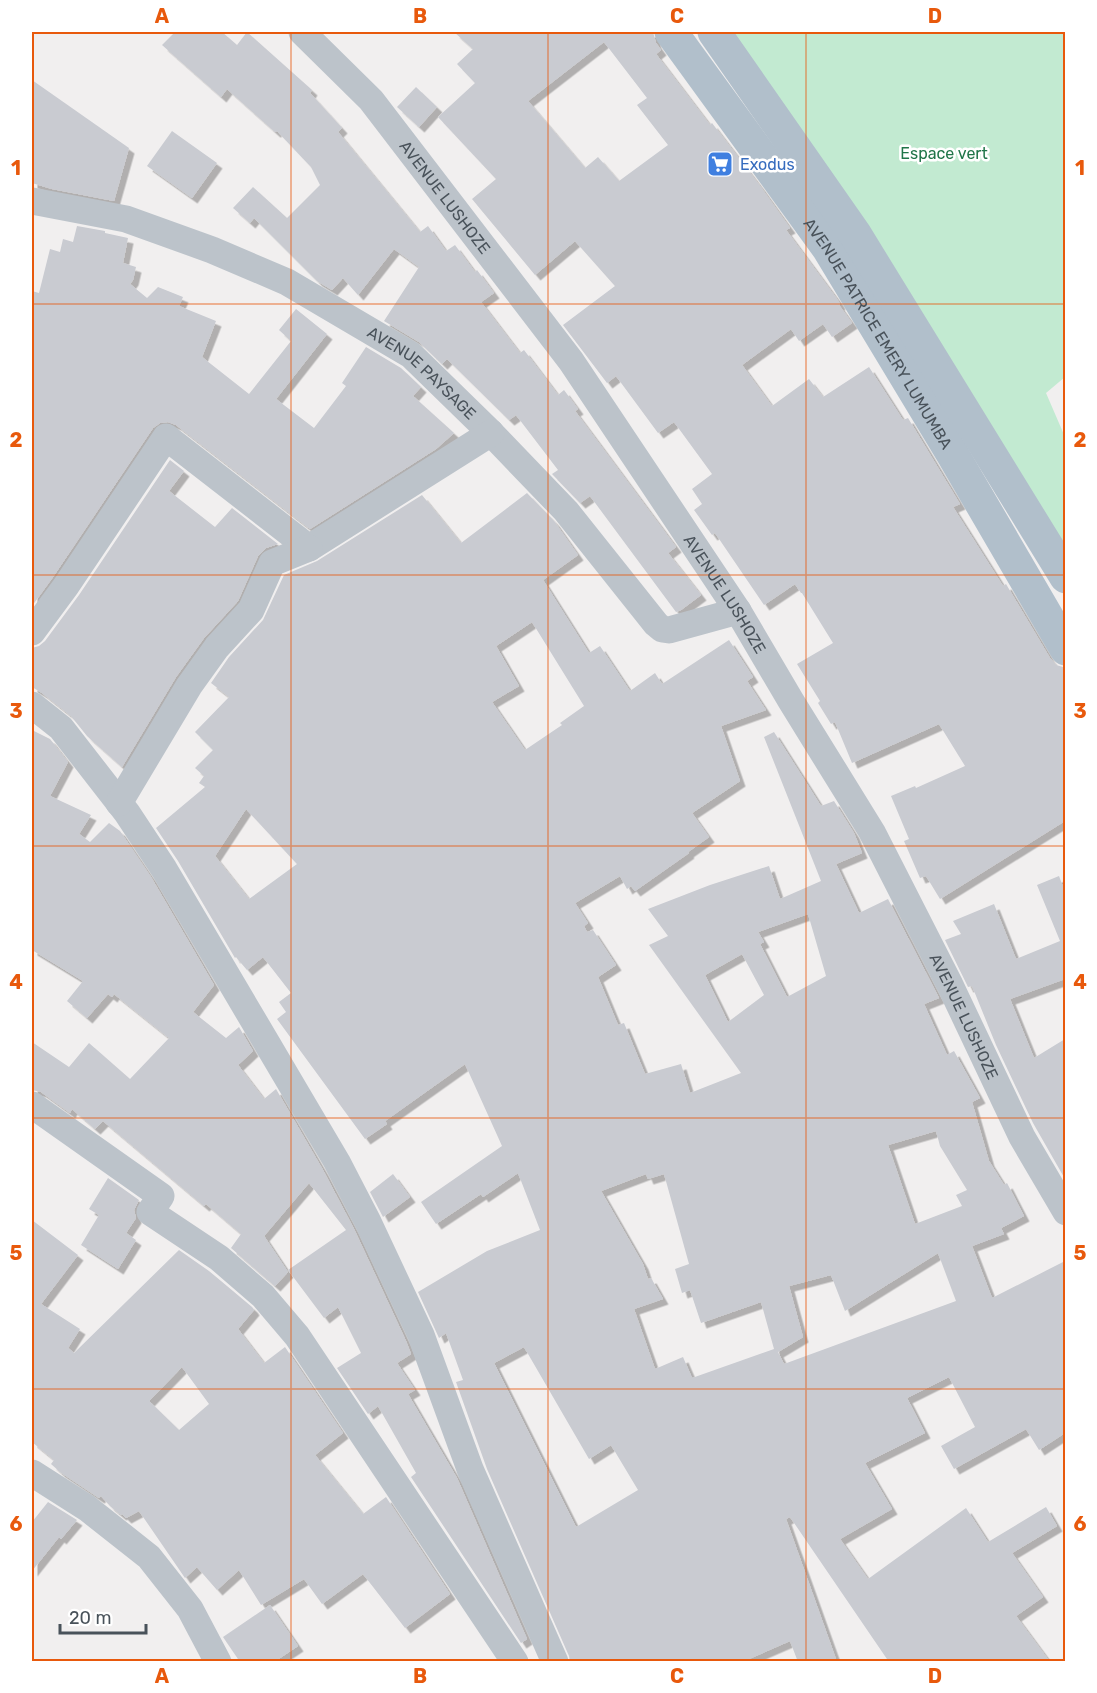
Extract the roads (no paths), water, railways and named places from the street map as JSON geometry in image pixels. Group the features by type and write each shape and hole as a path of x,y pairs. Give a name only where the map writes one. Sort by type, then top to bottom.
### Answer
{"main road":[{"name":"AVENUE PATRICE EMERY LUMUMBA","path":"671,32 828,248 959,465 1065,647"},
{"name":"AVENUE PATRICE EMERY LUMUMBA","path":"714,32 855,234 1065,577"}],"street":[{"name":"AVENUE LUSHOZE","path":"302,32 371,100 571,361 738,611 872,832 950,984 1022,1137 1065,1212"},
{"name":"AVENUE PAYSAGE","path":"32,201 126,219 212,250 287,282 411,355 566,512 662,629 669,630 738,611"},
{"path":"119,803 189,686 217,647 251,610 272,562 309,548 490,433"},
{"path":"32,632 66,586 166,437 309,548"},
{"path":"32,705 61,728 119,803 164,869 337,1162 421,1335 470,1469 555,1662"},
{"path":"32,1105 161,1196 150,1212 219,1258 263,1296 297,1336 515,1662"},
{"path":"32,1473 87,1508 149,1557 190,1609 218,1662"}],"place":[{"name":"Exodus","path":"720,164"}],"park label":[{"name":"Espace vert","path":"944,153"}]}
